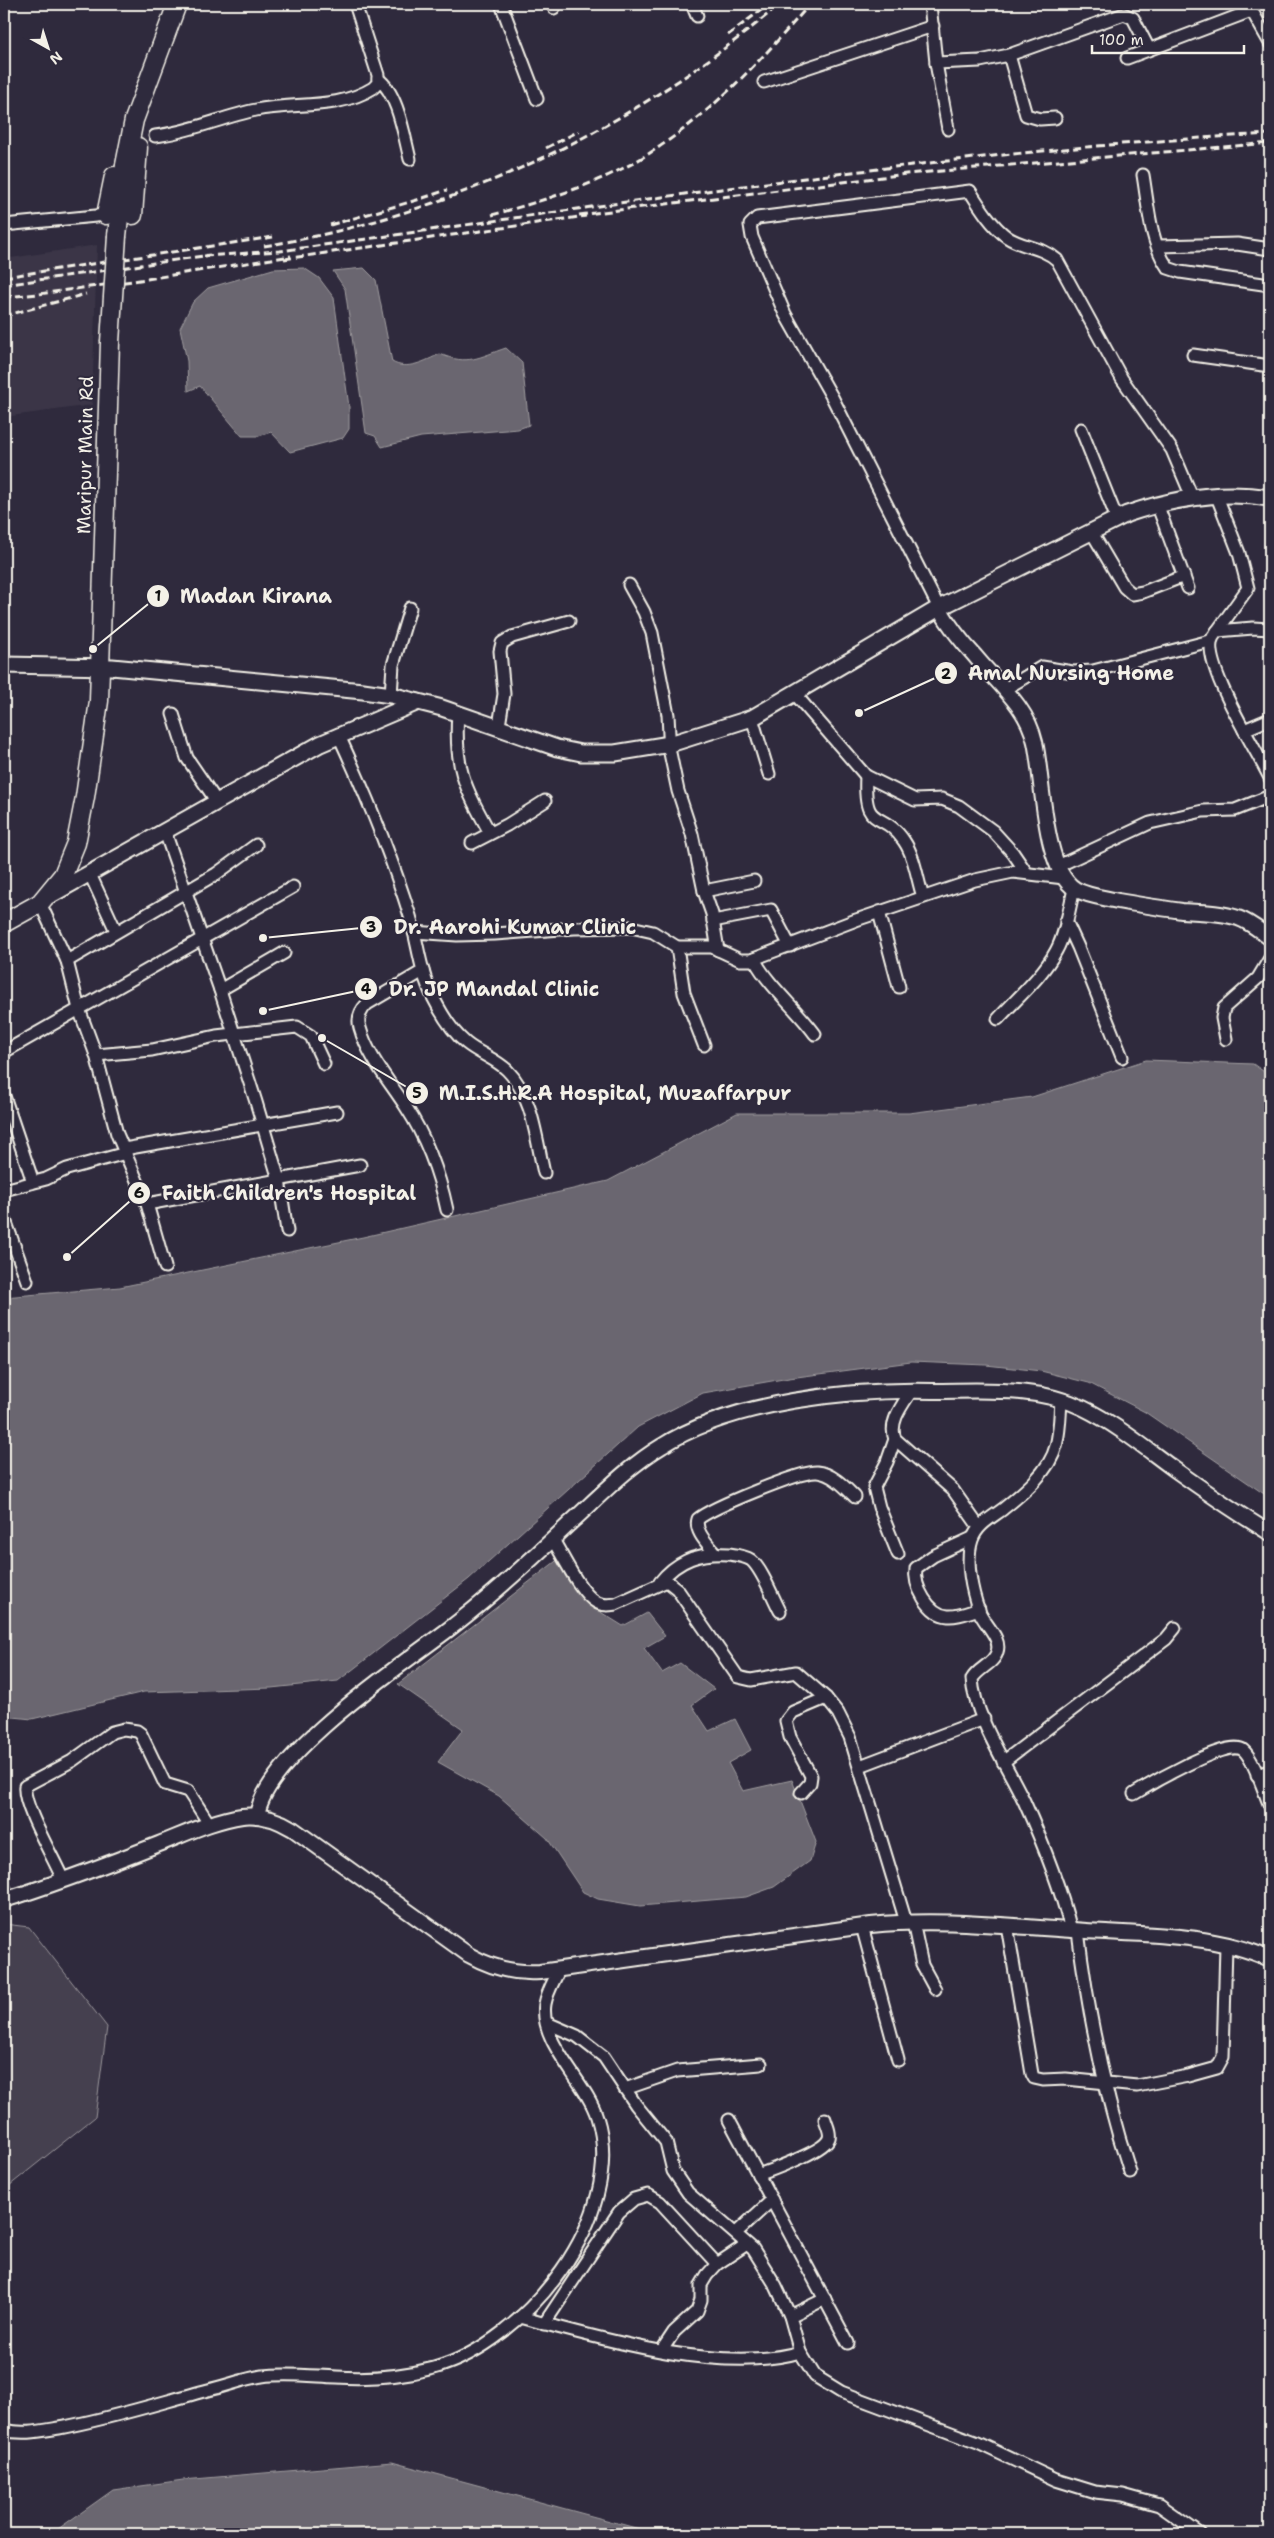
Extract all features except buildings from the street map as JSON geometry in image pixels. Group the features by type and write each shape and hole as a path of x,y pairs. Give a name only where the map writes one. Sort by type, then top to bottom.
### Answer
{"main road":[{"path":"106,215 127,110 166,4"},
{"name":"Maripur Main Rd","path":"40,903 63,875 76,843 96,724 101,666 110,342 117,236 125,165 134,120 177,4"},
{"path":"133,215 139,142 151,95 190,4"},
{"path":"4,665 101,666 391,695 499,726 557,748 581,753 615,753 670,744 752,718 939,608 1117,519 1157,504 1192,497 1216,494 1270,498"},
{"path":"4,922 40,903 63,886 165,832 283,764 339,736 418,702"}],"street":[{"path":"355,4 378,79 391,95 410,159"},
{"path":"501,4 536,99"},
{"path":"692,4 697,16"},
{"path":"930,4 934,26 936,63 948,129"},
{"path":"1127,58 1250,7 1270,43"},
{"path":"936,63 980,60 1009,55 1124,14 1132,18 1149,49"},
{"path":"764,82 934,26"},
{"path":"1009,55 1026,115 1040,119 1055,118"},
{"path":"155,136 179,132 221,118 258,109 316,105 343,99 369,91 376,86 378,79"},
{"path":"1143,175 1158,246 1164,263 1174,271 1270,285"},
{"path":"1192,497 1172,450 1122,379 1057,260 1042,249 1008,238 982,210 970,191 757,218 750,226 752,237 785,314 836,405 939,608 975,657 1006,689 1020,708 1034,740 1045,820 1061,872 1074,889 1083,893 1157,908 1230,915 1249,923 1270,938"},
{"path":"4,225 106,215"},
{"path":"1158,246 1237,244 1270,249"},
{"path":"1193,355 1270,366"},
{"path":"1081,429 1117,519"},
{"path":"1216,494 1248,584 1247,592 1214,636 1217,673 1244,730 1270,778"},
{"path":"1157,504 1188,588"},
{"path":"1091,531 1124,587 1132,594 1143,592 1184,576"},
{"path":"629,585 644,612 652,633 668,715 670,744 678,791 692,834 718,950"},
{"path":"391,695 393,665 410,608"},
{"path":"499,726 504,694 500,651 502,642 512,637 569,621"},
{"path":"1006,689 1042,667 1074,672 1093,671 1214,636 1253,628 1270,629"},
{"path":"794,693 866,776 915,800 942,799 959,806 993,831 1013,853 1026,872"},
{"path":"458,713 456,740 458,762 469,793 490,832"},
{"path":"173,714 187,758 217,802"},
{"path":"752,718 769,774"},
{"path":"1244,730 1270,719"},
{"path":"339,736 394,870 414,932 423,971 432,995 455,1032 466,1043 506,1069 515,1080 530,1111 544,1173"},
{"path":"866,776 866,798 869,812 873,818 895,830 905,842 923,897"},
{"path":"414,932 458,935 565,928 626,927 647,930 677,947 704,947 718,950 740,960 754,959 879,912 975,880 1003,874 1061,872 1150,824 1203,811 1235,810 1270,796"},
{"path":"472,842 506,825 545,801"},
{"path":"165,832 220,990 280,1180 287,1231"},
{"path":"66,962 185,890 216,874 256,845"},
{"path":"89,872 116,931"},
{"path":"704,891 754,880"},
{"path":"4,1052 293,887"},
{"path":"998,1019 1046,967 1056,952 1074,889"},
{"path":"40,903 66,962 79,1009 96,1055 117,1134 147,1204 165,1267"},
{"path":"713,921 772,910 790,946"},
{"path":"879,912 899,988"},
{"path":"1066,921 1122,1057"},
{"path":"677,947 684,993 704,1045"},
{"path":"220,990 284,953"},
{"path":"1226,1039 1222,1018 1224,1008 1258,978 1270,958"},
{"path":"754,959 769,983 797,1010 815,1034"},
{"path":"423,971 367,1004 362,1009 358,1021 362,1035 374,1059 412,1116 431,1153 447,1210"},
{"path":"96,1055 152,1050 200,1039 297,1027 311,1036 324,1064"},
{"path":"4,1096 33,1182"},
{"path":"4,1190 125,1151 262,1124 337,1112"},
{"path":"147,1204 360,1165"},
{"path":"4,1217 27,1281"},
{"path":"912,1390 895,1419 892,1434 895,1439 953,1490 979,1527"},
{"path":"257,1816 258,1806 266,1791 290,1760 327,1725 385,1677 478,1607 635,1465 688,1431 760,1408 850,1393 912,1390 1017,1392 1061,1400 1082,1408 1110,1423 1187,1478 1270,1533"},
{"path":"1061,1400 1058,1439 1052,1457 1023,1492 979,1527 972,1538 970,1567 979,1609 995,1637 998,1649 992,1660 980,1669 972,1679 975,1695 984,1719 1003,1762 1024,1802 1075,1930 1088,2011 1104,2083 1130,2172"},
{"path":"895,1439 888,1462 874,1487 879,1507 898,1554"},
{"path":"715,1553 697,1526 698,1519 764,1488 795,1476 816,1472 838,1482 854,1497"},
{"path":"972,1538 926,1561 916,1568 916,1573 924,1600 936,1612 951,1617 979,1609"},
{"path":"553,1540 586,1593 595,1602 609,1605 616,1604 660,1582 667,1581 672,1584 738,1677 751,1680 796,1672 826,1698 845,1726 860,1766 922,1965 935,1989"},
{"path":"660,1582 668,1572 683,1561 703,1554 715,1553 744,1556 750,1560 780,1611"},
{"path":"1003,1762 1166,1639 1175,1628"},
{"path":"801,1793 810,1783 811,1776 790,1737 786,1721 794,1712 826,1698"},
{"path":"860,1766 984,1719"},
{"path":"63,1880 34,1819 25,1794 26,1786 72,1761 112,1732 124,1729 137,1731 141,1734 165,1784 188,1791 210,1825"},
{"path":"1134,1794 1181,1768 1237,1748 1245,1752 1270,1806"},
{"path":"1257,1776 1270,1770"},
{"path":"5,1895 63,1880 210,1825 244,1816 257,1816 282,1822 433,1930 482,1962 513,1972 559,1970 862,1926 909,1922 1007,1925 1187,1939 1226,1945 1267,1955"},
{"path":"1007,1925 1034,2078 1043,2080 1066,2079 1137,2086 1213,2070 1220,2065 1223,2057 1226,1945"},
{"path":"862,1926 898,2060"},
{"path":"5,2434 83,2424 262,2376 369,2377 434,2368 471,2351 520,2317 547,2291 577,2246 592,2210 601,2170 602,2145 597,2116 592,2104 556,2046 546,2023 545,2004 559,1970"},
{"path":"546,2023 577,2036 595,2048 604,2057 625,2089 666,2142 674,2171 688,2193 747,2244 776,2286 790,2316 800,2352 815,2376 841,2392 971,2440 1056,2480 1095,2492 1124,2495 1154,2503 1200,2534"},
{"path":"625,2089 677,2071 761,2064"},
{"path":"758,2175 813,2151 827,2141 829,2135 825,2119"},
{"path":"729,2120 848,2343"},
{"path":"544,2324 619,2212 642,2195 648,2195 660,2202 717,2264"},
{"path":"736,2233 772,2200"},
{"path":"662,2350 674,2332 697,2311 701,2300 701,2285 717,2264 747,2244"},
{"path":"790,2316 825,2299"},
{"path":"520,2317 662,2350 724,2359 755,2360 800,2352"}],"shaded area":[{"path":"97,245 92,405 4,417 4,259"},
{"path":"304,268 319,278 334,298 349,407 349,429 343,438 290,452 271,432 259,436 242,436 200,386 188,391 187,361 180,328 193,302 208,288 273,269"},
{"path":"364,268 376,280 392,362 404,366 410,365 440,354 450,358 466,360 506,348 522,363 529,425 518,429 421,437 382,447 375,436 366,433 345,289 333,271"},
{"path":"1146,1060 1253,1064 1270,1076 1270,1498 1145,1412 1089,1383 1041,1371 986,1365 911,1362 789,1378 703,1393 638,1427 469,1579 338,1681 271,1688 144,1692 32,1719 4,1716 4,1297 120,1287 363,1237 608,1181 737,1113 909,1113 1032,1097"},
{"path":"560,1558 586,1603 623,1626 647,1613 665,1636 644,1648 662,1673 680,1663 714,1689 692,1705 709,1731 735,1719 751,1750 728,1763 743,1791 792,1780 816,1842 810,1861 774,1887 746,1897 640,1906 598,1899 583,1892 547,1838 499,1796 438,1762 463,1729 398,1684"},
{"path":"4,1924 29,1927 107,2027 95,2117 4,2190"},
{"path":"392,2462 658,2534 51,2534 113,2490 183,2480"}],"railway":[{"path":"728,35 769,4"},
{"path":"264,246 334,232 404,213 472,189 538,160 603,127 665,90 724,49 780,4"},
{"path":"492,215 556,196 597,180 618,171 656,149 678,134 719,100 775,44 810,4"},
{"path":"546,148 579,131"},
{"path":"204,256 280,251 774,182 898,167 1022,153 1270,134"},
{"path":"579,215 906,174 1270,143"},
{"path":"330,225 447,190"},
{"path":"284,259 586,216"},
{"path":"4,277 273,237"},
{"path":"4,285 210,255"},
{"path":"4,297 147,279 291,256"},
{"path":"4,316 86,294"}],"place":[{"name":"Madan Kirana","path":"93,649"},
{"name":"Amal Nursing Home","path":"859,713"},
{"name":"Dr. Aarohi Kumar Clinic","path":"263,938"},
{"name":"Dr. JP Mandal Clinic","path":"263,1011"},
{"name":"M.I.S.H.R.A Hospital, Muzaffarpur","path":"322,1038"},
{"name":"Faith Children's Hospital","path":"67,1257"}]}
